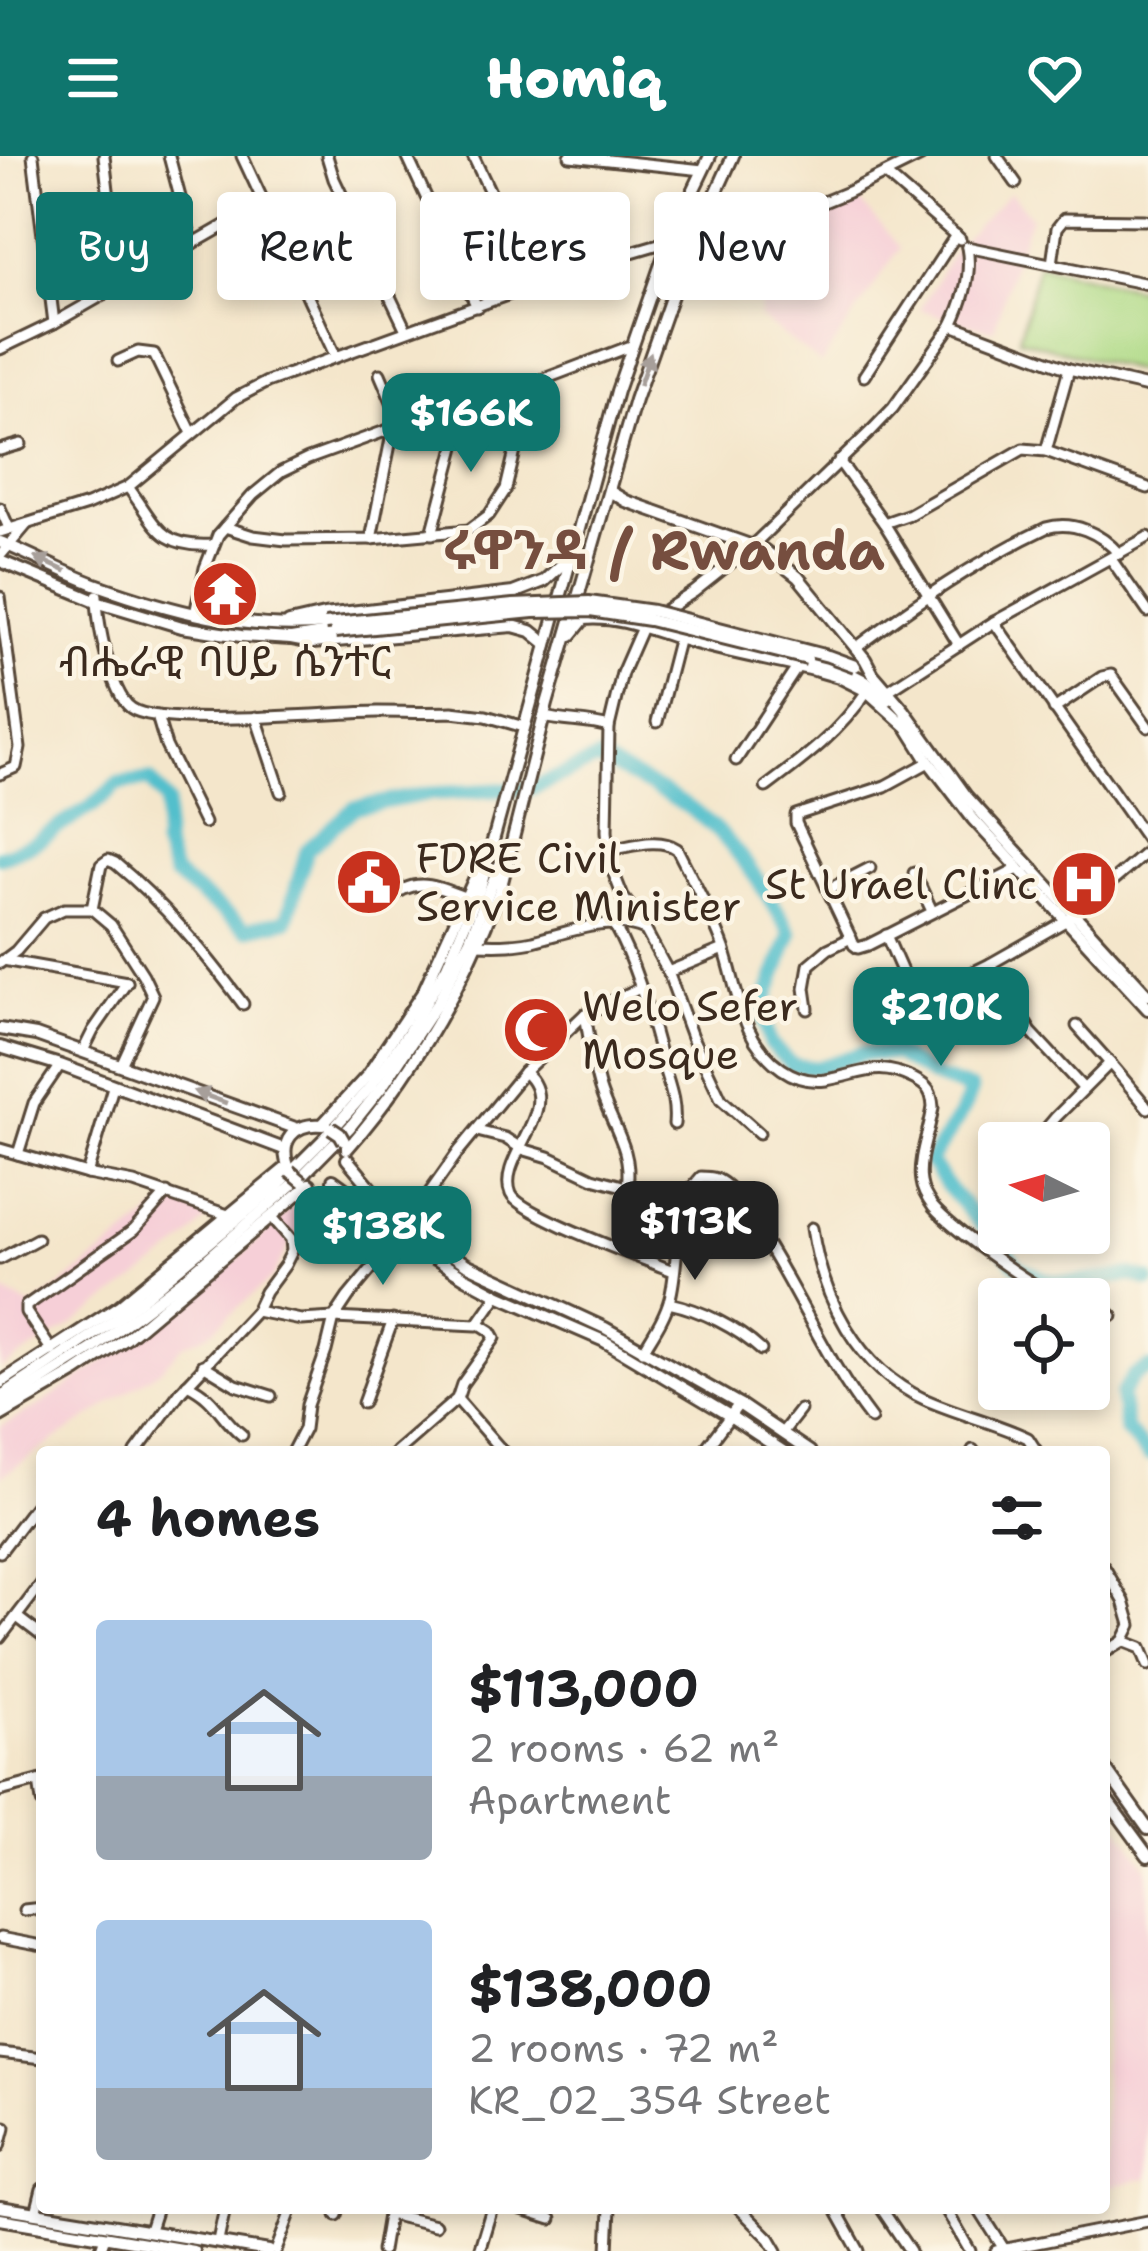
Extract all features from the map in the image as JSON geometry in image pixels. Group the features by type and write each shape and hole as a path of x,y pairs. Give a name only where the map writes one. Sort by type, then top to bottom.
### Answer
{"main road":[{"path":"693,192 710,156"},
{"path":"715,192 733,156"},
{"path":"0,1397 115,1321 274,1188 351,1110 408,1033 447,966 480,889 608,421 654,284"},
{"path":"0,1411 136,1317 298,1180 382,1087 438,1002 510,841 627,425 670,300"},
{"path":"608,421 627,425"},
{"path":"609,491 764,550 798,577 966,796 1148,1009"},
{"path":"2,551 96,602 221,634 312,643 513,626 531,631 547,644"},
{"path":"2,551 195,614 282,626 330,628 554,610 611,613 830,665 874,687 951,792 1018,869 1148,995"},
{"path":"282,626 324,615 513,593 544,581 572,556"},
{"path":"291,639 330,628 529,604 589,602 672,616 828,656 872,674"},
{"path":"565,642 584,619 643,625 839,677 867,691 904,722"},
{"path":"327,1126 423,992 493,837"},
{"path":"0,1411 12,1411 127,1338 304,1187 333,1180 340,1173 437,1024 500,890 510,841"},
{"path":"0,1029 36,1035 298,1129"},
{"path":"0,1047 284,1149"},
{"path":"345,1188 304,1187 289,1168 284,1149 298,1129 311,1124 340,1133 421,1250 497,1295 604,1341 801,1446"},
{"path":"0,1383 152,1281 289,1168"},
{"path":"333,1180 466,1264 644,1351 734,1410 777,1446"},
{"path":"1110,1775 1148,1829"},
{"path":"1110,1804 1148,1856"},
{"path":"0,2207 36,2213"},
{"path":"43,2214 150,2230 193,2251"},
{"path":"0,2219 105,2237 218,2241 273,2251"}],"street":[{"path":"33,156 54,322"},
{"path":"104,156 108,192"},
{"path":"169,156 179,192"},
{"path":"242,156 259,192"},
{"path":"326,156 406,330"},
{"path":"407,156 477,307"},
{"path":"473,156 490,192"},
{"path":"570,156 703,170"},
{"path":"829,199 920,156"},
{"path":"998,156 1016,183"},
{"path":"759,1133 722,1099 668,972 616,885 608,850 609,733 622,673 643,625 753,545 893,408 952,325 968,273 967,248 886,175"},
{"path":"1052,264 1057,228 1064,219 1144,220"},
{"path":"864,376 956,235"},
{"path":"967,248 1148,284"},
{"path":"0,349 91,300"},
{"path":"309,300 336,357"},
{"path":"0,508 4,530 128,488 250,390 497,300"},
{"path":"952,325 1069,369 1148,387"},
{"path":"195,614 212,545 253,495 281,472 631,346"},
{"path":"118,361 138,352 154,354 192,433"},
{"path":"1046,452 1069,369"},
{"path":"371,538 398,428 380,374"},
{"path":"224,527 286,540 469,530 499,504 506,489 531,384"},
{"path":"432,534 466,405"},
{"path":"0,450 21,444"},
{"path":"884,524 910,514 1011,453 1034,448 1148,488"},
{"path":"839,461 959,645"},
{"path":"128,488 167,539 188,547 212,545"},
{"path":"2,551 27,524"},
{"path":"856,648 926,594 988,556 1058,524 1087,531 1108,543 1148,612"},
{"path":"889,690 994,622 1148,537"},
{"path":"98,585 96,602 112,673 131,709 157,716 256,717 452,712 524,727"},
{"path":"657,722 694,592"},
{"path":"0,597 20,758 16,767 0,774"},
{"path":"994,622 1148,841"},
{"path":"736,760 798,666"},
{"path":"1054,709 1102,676 1111,675 1148,727"},
{"path":"766,787 814,753 867,691"},
{"path":"157,716 203,824"},
{"path":"256,717 280,792"},
{"path":"544,717 609,733"},
{"path":"854,943 796,824 796,815 885,786 928,762"},
{"path":"608,850 658,842 677,848 724,949 751,1036 784,1071 817,1080 886,1069 926,1086 933,1107 920,1180 928,1199 944,1218 1025,1278"},
{"path":"894,1011 1071,917 1148,851"},
{"path":"92,909 100,866 108,860 115,862 211,961 243,1004"},
{"path":"829,889 870,868"},
{"path":"808,1009 808,965 829,949 886,935 1018,869"},
{"path":"914,873 932,911"},
{"path":"386,901 416,884 467,898"},
{"path":"1,961 44,918 64,909 92,909 111,925 152,999 122,1065"},
{"path":"476,944 502,946 614,925 645,930"},
{"path":"614,925 640,988 674,1098 674,1124"},
{"path":"886,935 915,1001"},
{"path":"668,972 724,949"},
{"path":"1,961 127,982"},
{"path":"990,964 1031,1032 1083,1088"},
{"path":"83,1051 139,969"},
{"path":"295,1446 334,1318 369,1270 524,1072 585,1014 640,988"},
{"path":"585,1014 598,1085 628,1162 626,1185"},
{"path":"1076,1026 1148,1108"},
{"path":"1053,1122 1110,1063"},
{"path":"18,1154 34,1103 59,1066"},
{"path":"524,1072 538,1090 522,1149 514,1159 509,1183 515,1200 541,1217 673,1270"},
{"path":"87,1174 113,1087"},
{"path":"476,1131 505,1138 593,1178 652,1194 687,1197"},
{"path":"0,1149 134,1183 228,1215"},
{"path":"644,1351 669,1303 687,1197 701,1177 717,1179 730,1189 789,1278 832,1364 871,1419"},
{"path":"52,1352 26,1306 134,1230 166,1193"},
{"path":"140,1446 203,1365 256,1311 293,1248 290,1236 272,1216"},
{"path":"812,1228 815,1254 833,1302 874,1366 923,1399 1028,1438 1033,1446"},
{"path":"0,1259 37,1239"},
{"path":"480,1324 497,1295"},
{"path":"669,1303 737,1331 760,1350"},
{"path":"256,1311 301,1320 480,1324 491,1331 495,1338 462,1384 457,1399 405,1446"},
{"path":"364,1403 393,1320"},
{"path":"203,1365 236,1385 271,1396"},
{"path":"187,1384 220,1407 226,1423 242,1435"},
{"path":"457,1399 498,1446"},
{"path":"708,1446 734,1410"},
{"path":"782,1433 800,1410"},
{"path":"0,1552 36,1505"},
{"path":"1110,1578 1131,1625 1123,1641 1110,1647"},
{"path":"0,1638 36,1591"},
{"path":"17,1617 36,1631"},
{"path":"1123,1641 1141,1648 1148,1665"},
{"path":"0,1791 36,1781"},
{"path":"24,1910 36,1909"},
{"path":"0,1938 36,1945"},
{"path":"0,2053 36,2057"},
{"path":"0,2146 5,2127"},
{"path":"150,2230 155,2214"},
{"path":"218,2241 224,2214"},
{"path":"273,2251 289,2214"},
{"path":"382,2251 388,2214"},
{"path":"399,2214 435,2225"},
{"path":"479,2251 491,2214"},
{"path":"535,2214 551,2219"},
{"path":"608,2251 610,2214"},
{"path":"745,2214 777,2251"},
{"path":"838,2214 860,2251"},
{"path":"885,2214 910,2251"},
{"path":"948,2214 970,2251"},
{"path":"981,2214 1000,2250 1043,2246 1148,2221"},
{"path":"100,2251 105,2237"}],"shaded area":[{"path":"1010,192 1031,217 994,330 920,309 956,247"},
{"path":"857,198 900,248 821,364 760,318 761,300 829,300 829,209"},
{"path":"342,1190 394,1236 365,1267 332,1234 295,1234 272,1278 208,1334 183,1345 160,1370 46,1446 36,1446 36,1453 0,1477 0,1427 174,1313 303,1196"},
{"path":"173,1199 210,1216 140,1277 0,1369 0,1290 33,1307"},
{"path":"1117,1824 1148,1868 1148,2178 1110,2187 1110,1830"}],"green space":[{"path":"1038,264 1148,291 1148,344 1141,372 1019,339"}],"waterway":[{"path":"0,857 34,843 119,783 150,780 167,802 164,846 174,875 246,929 287,920 307,850 354,808 426,794 533,788 598,759 698,814 738,854 772,901 791,934 762,1011 770,1044 792,1065 817,1068 863,1053 896,1054 936,1078 971,1090 930,1161 1018,1266 1048,1280 1076,1282 1131,1275 1148,1280"},
{"path":"1148,1368 1133,1376 1121,1395 1126,1430 1148,1455"}],"place":[{"name":"ብሔራዊ ባሀይ ሴንተር","path":"225,594"},
{"name":"FDRE Civil Service Minister","path":"369,882"},
{"name":"St Urael Clinc","path":"1084,884"},
{"name":"Welo Sefer Mosque","path":"536,1030"}],"district":[{"name":"ሩዋንዳ / Rwanda","path":"664,550"}]}
